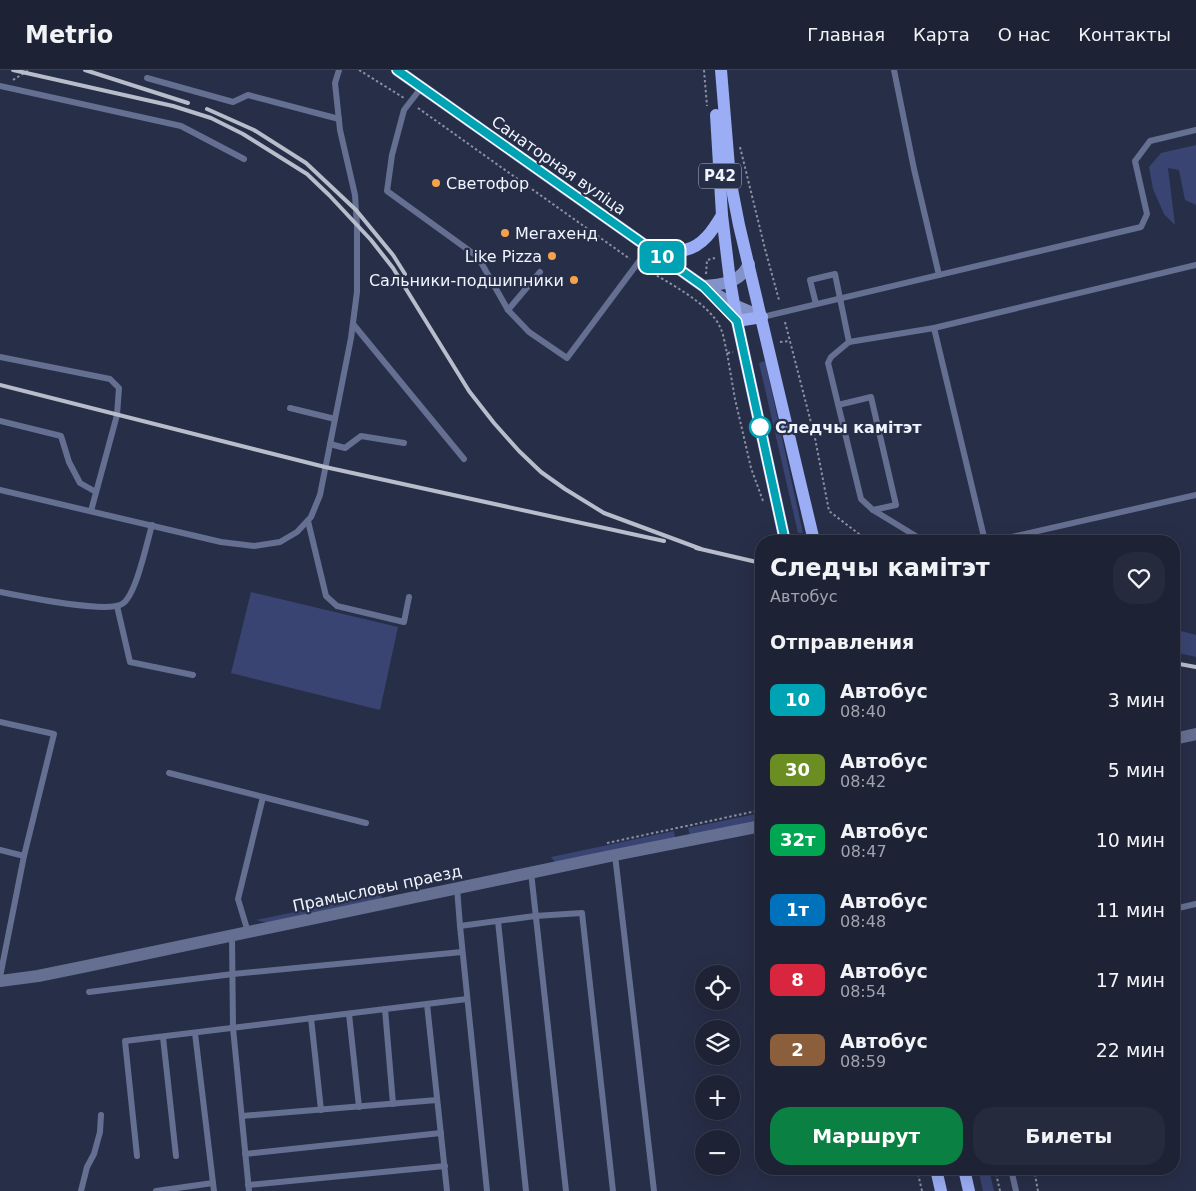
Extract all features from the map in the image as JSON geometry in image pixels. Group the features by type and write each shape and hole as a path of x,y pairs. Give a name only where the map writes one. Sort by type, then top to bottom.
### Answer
{"main road":[{"name":"Р42","path":"717,70 715,100 722,215 730,282 783,535"},
{"name":"Р42","path":"721,70 730,179 739,225 813,535"},
{"path":"650,250 685,250 697,246 706,238 722,215"},
{"path":"737,321 762,317"},
{"path":"937,1175 941,1191"},
{"path":"965,1175 969,1191"}],"street":[{"name":"Санаторная вуліца","path":"397,70 650,250 705,280"},
{"path":"705,280 719,285 730,282 743,274 749,264"},
{"path":"705,280 734,305 762,317"},
{"path":"705,280 737,321"},
{"path":"1180,737 1196,734"},
{"name":"Прамысловы праезд","path":"0,981 54,973 531,872 755,827"}],"lane":[{"path":"0,490 221,542 254,546 280,542 297,532 308,521 320,495 351,338 357,292 355,195 340,130 336,83 339,70"},
{"path":"894,70 914,169 939,274"},
{"path":"146,78 233,102 248,94 339,119"},
{"path":"1,86 181,126 244,159"},
{"path":"421,88 404,110 392,154 387,191 478,257 508,310 530,332 567,358 637,264 650,250"},
{"path":"762,317 1141,227 1147,214 1135,161 1150,141 1196,130"},
{"path":"914,535 873,510 861,499 828,363 831,357 849,342 934,328 1196,265"},
{"path":"508,310 540,272"},
{"path":"816,304 810,280 835,274 849,342"},
{"path":"353,324 464,459"},
{"path":"934,328 984,535"},
{"path":"0,356 110,379 118,388 117,415 90,511"},
{"path":"838,404 871,397 896,505 873,510"},
{"path":"290,408 335,419"},
{"path":"0,422 61,436 69,462 80,483 96,492"},
{"path":"330,444 346,448 361,436 404,444"},
{"path":"1020,535 1196,494"},
{"path":"308,521 326,596 337,606 404,622 409,596"},
{"path":"0,592 85,606 109,607 122,604 130,595 136,582 152,526"},
{"path":"117,606 130,662 193,676"},
{"path":"0,722 54,734 24,856 0,977"},
{"path":"169,773 366,823"},
{"path":"248,932 238,899 263,797"},
{"path":"0,850 24,856"},
{"path":"615,855 654,1191"},
{"path":"531,872 566,1191"},
{"path":"457,888 487,1191"},
{"path":"1180,908 1196,904"},
{"path":"460,926 535,916 582,913 613,1191"},
{"path":"498,921 526,1191"},
{"path":"232,936 233,1028 249,1188 445,1166"},
{"path":"89,992 233,974 462,952"},
{"path":"137,1156 125,1041 467,999"},
{"path":"427,1004 447,1191"},
{"path":"385,1009 393,1104"},
{"path":"349,1014 359,1107"},
{"path":"311,1018 321,1110"},
{"path":"195,1033 214,1191"},
{"path":"163,1037 176,1156"},
{"path":"242,1116 437,1100"},
{"path":"81,1191 87,1167 94,1154 100,1132 101,1115"},
{"path":"245,1154 441,1133"},
{"path":"1012,1175 1016,1191"},
{"path":"156,1191 213,1183"}],"path":[{"path":"1,86 29,70"},
{"path":"359,70 410,102 637,264 690,297 709,312 720,327 749,460 765,508"},
{"path":"740,146 779,300"},
{"path":"705,280 707,260"},
{"path":"785,322 815,438 829,511 860,535"},
{"path":"778,343 789,341"},
{"path":"727,354 735,352"},
{"path":"607,843 755,811"},
{"path":"918,1175 922,1191"},
{"path":"996,1175 1000,1191"},
{"path":"1035,1175 1038,1191"}],"shaded area":[{"path":"1196,145 1196,205 1185,200 1179,170 1168,168 1175,225 1164,214 1153,189 1149,167 1161,153"},
{"path":"765,361 803,533 798,533 759,363"},
{"path":"251,592 398,627 380,710 231,673"},
{"path":"1180,631 1196,635 1196,657 1180,653"},
{"path":"755,814 755,821 690,835 688,828"},
{"path":"674,831 675,838 558,863 551,857"},
{"path":"382,894 381,900 268,923 256,920"},
{"path":"979,1175 990,1175 994,1191 983,1191"}],"railway":[{"path":"13,70 173,106 211,118 243,134 307,174 371,240 393,268 469,391 494,423 541,472 604,513 701,549"},
{"path":"85,70 188,103"},
{"path":"207,109 254,130 306,163 356,210 393,255 405,274"},
{"path":"0,385 325,467 664,541"},
{"path":"696,548 755,562"},
{"path":"1180,664 1196,667"}],"bus line":[{"name":"10","path":"397,70 703,286 737,321 783,535"}],"place":[{"name":"Светофор","path":"436,183"},
{"name":"Мегахенд","path":"505,233"},
{"name":"Like Pizza","path":"552,256"},
{"name":"Сальники-подшипники","path":"574,280"},
{"name":"Следчы камітэт","path":"760,427"}]}
